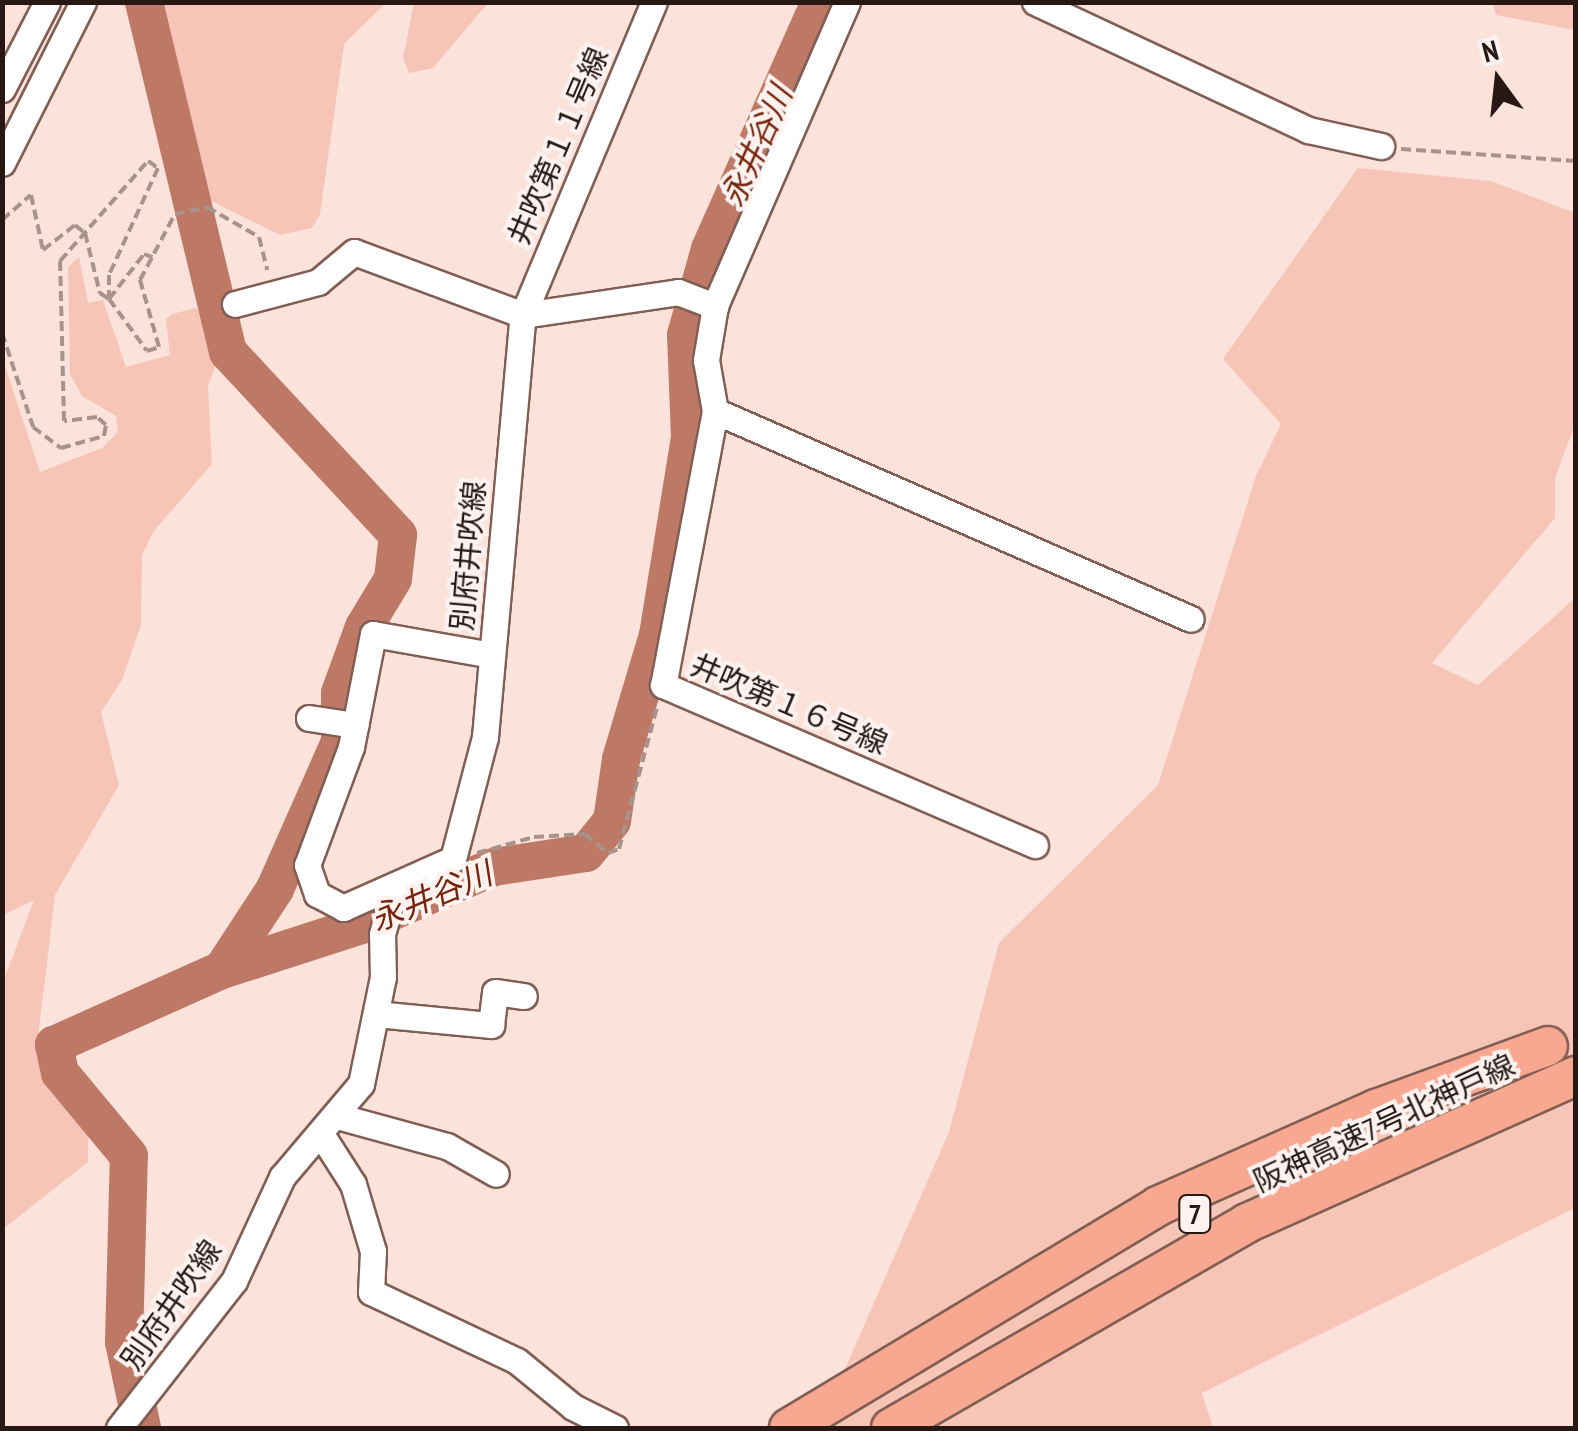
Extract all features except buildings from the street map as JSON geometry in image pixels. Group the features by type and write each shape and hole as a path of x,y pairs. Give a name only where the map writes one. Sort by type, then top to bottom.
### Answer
{"highway":[{"name":"阪神高速7号北神戸線","path":"916,1423 1247,1222 1566,1060"},
{"name":"阪神高速7号北神戸線","path":"834,1428 1015,1316 1234,1193 1566,1060"},
{"path":"788,1428 1158,1206 1376,1109 1566,1060"}],"street":[{"path":"2,89 47,2"},
{"path":"2,162 83,2"},
{"name":"井吹第１１号線","path":"523,314 654,2"},
{"name":"井吹第１６号線","path":"847,2 711,304 706,360 715,411 663,685 1035,845"},
{"path":"1035,2 1308,130 1382,146"},
{"path":"235,304 318,282 354,252 523,314 678,292 711,304"},
{"name":"別府井吹線","path":"453,859 485,737 523,314"},
{"path":"715,411 1191,619"},
{"path":"453,859 343,908 317,894 307,865 335,722 372,634 492,655"},
{"name":"別府井吹線","path":"119,1427 234,1282 282,1177 361,1084 376,1014 382,934 395,888"},
{"path":"376,1014 491,1025 495,992 524,996"},
{"path":"329,1125 447,1146 496,1174"},
{"path":"329,1125 353,1184 373,1251 371,1292 517,1361 573,1407 615,1428"}],"path":[{"path":"1382,146 1576,162"},
{"path":"2,333 33,427 60,448 104,436 106,425 97,417 64,421 60,261 148,162 158,168 108,275 110,299"},
{"path":"2,220 31,195 43,250 75,225 85,233 100,293 110,299 147,351 159,347 140,280 174,214 207,207 260,237 272,294"},
{"path":"110,299 144,254 152,256"},
{"path":"453,859 534,837 585,834 608,853 626,838 663,685"}],"shaded area":[{"path":"414,2 488,3 433,68 409,73 403,58"},
{"path":"154,3 386,3 344,44 320,214 312,228 280,235 199,195"},
{"path":"1493,3 1575,3 1575,30 1496,15"},
{"path":"1358,168 1491,181 1575,213 1575,424 1555,478 1555,518 1432,663 1478,685 1575,598 1575,1208 1202,1393 1213,1428 819,1428 949,1132 999,943 1158,785 1256,476 1281,424 1223,359"},
{"path":"79,257 88,303 103,300 126,367 170,355 166,319 172,314 196,308 207,319 219,356 208,386 212,464 153,532 142,555 141,625 122,680 101,712 119,785 55,895 38,1038 59,1094 88,1132 88,1162 3,1229 3,982 34,900 3,915 3,360 40,472 102,448 118,432 116,416 82,396 70,374 68,267"}],"waterway":[{"path":"144,2 228,352 398,535 393,579 364,627 340,693 340,742 275,889 222,970"},
{"name":"永井谷川","path":"142,1428 124,1342 129,1156 60,1073 54,1045 222,970 361,925 494,867 586,853 612,821 621,759 658,635 690,438 686,335 710,249 820,2"}]}
